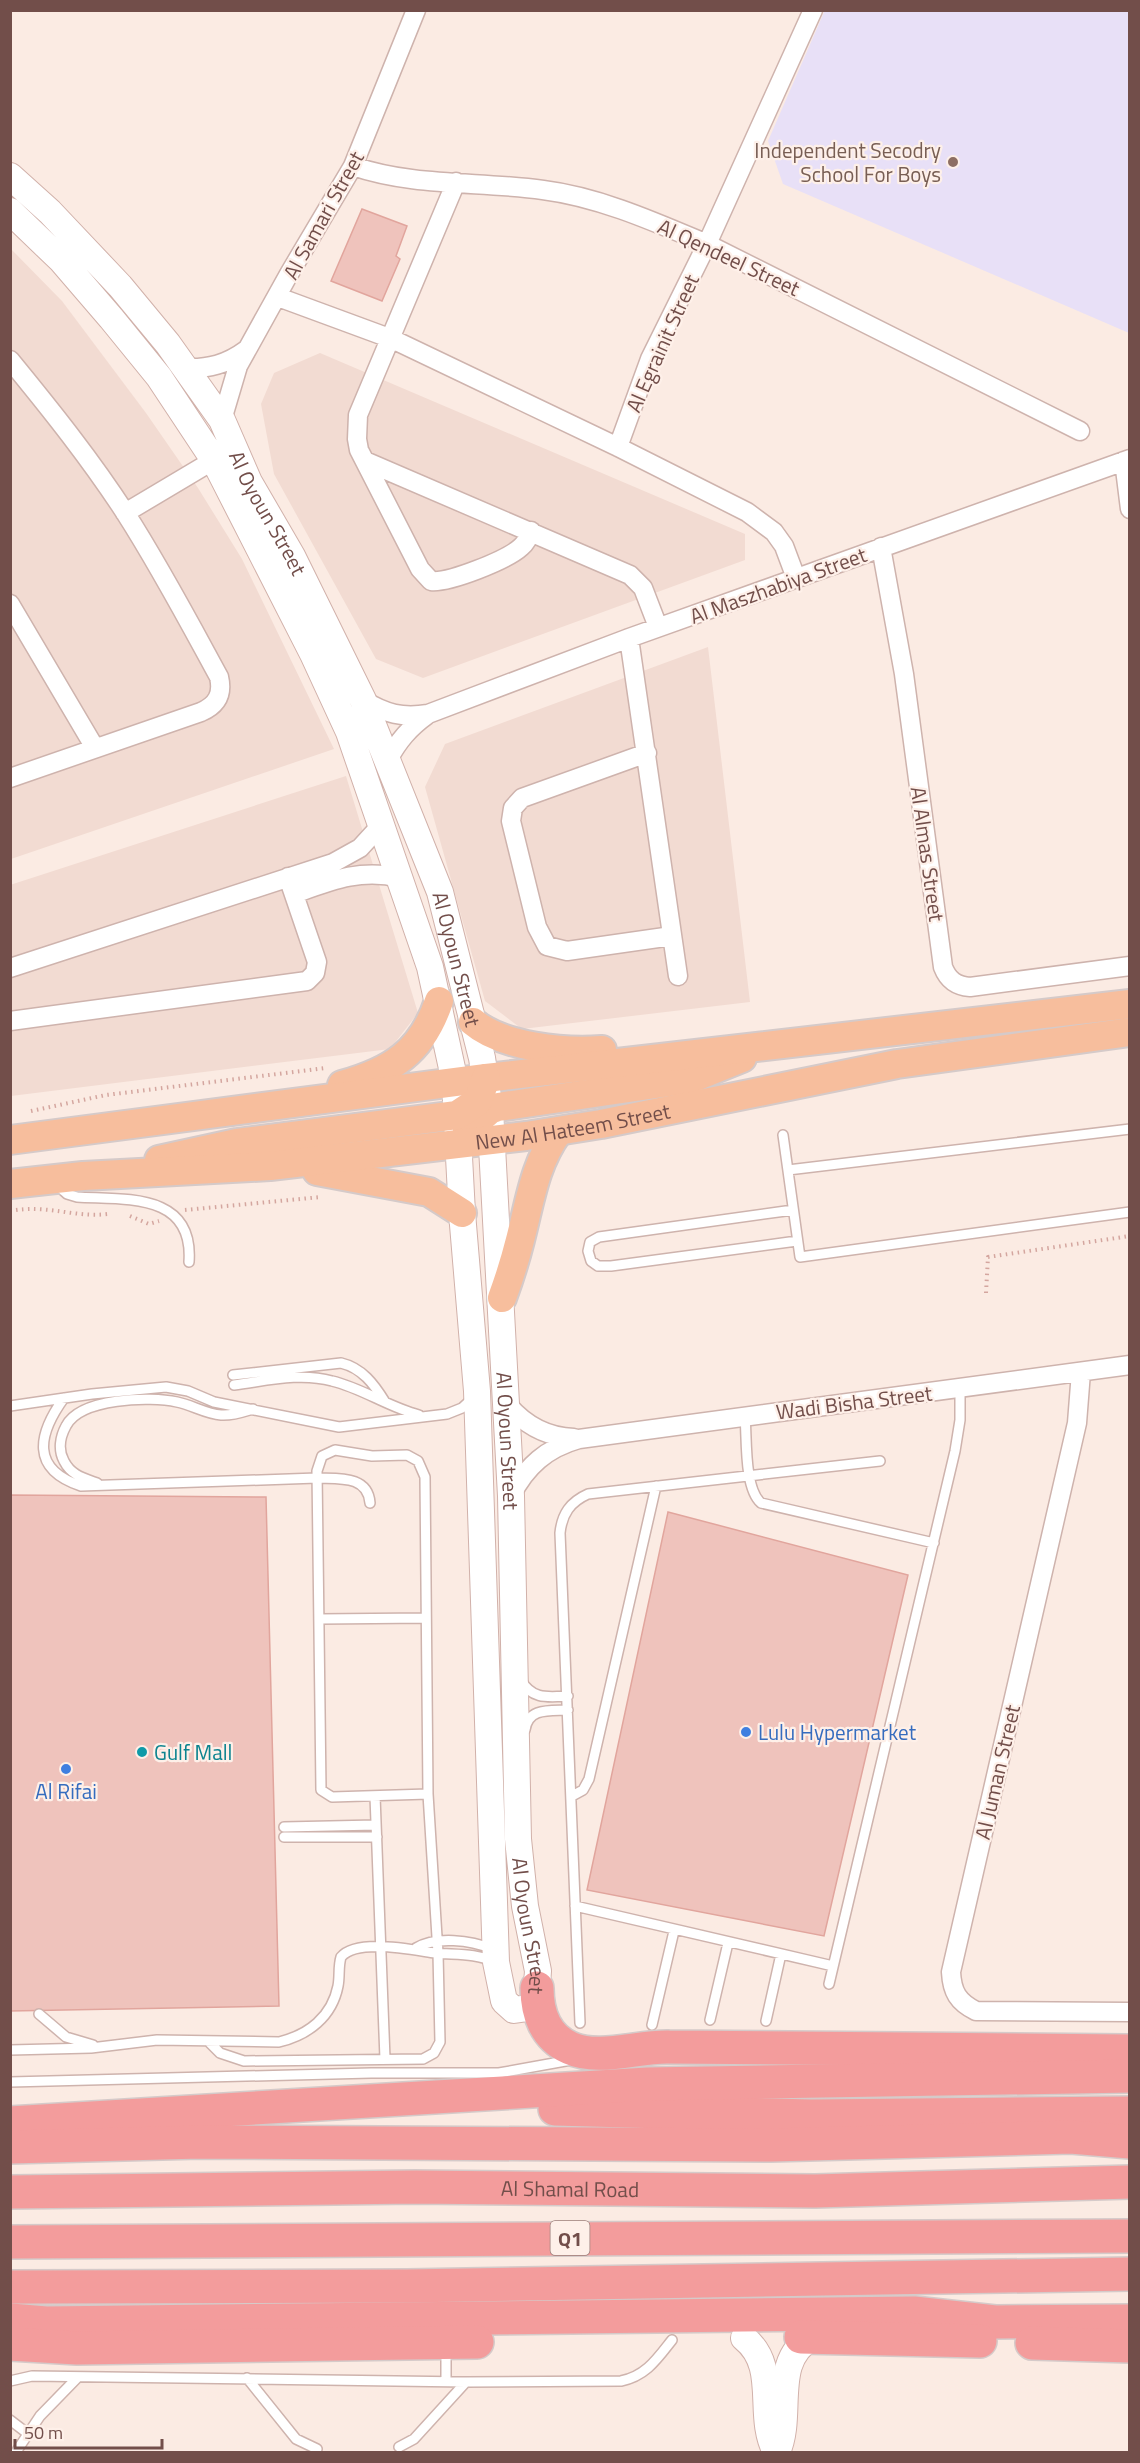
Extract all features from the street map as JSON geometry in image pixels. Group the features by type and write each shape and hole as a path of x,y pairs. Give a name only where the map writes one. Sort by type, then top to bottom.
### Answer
{"highway":[{"path":"537,1988 540,2017 547,2030 568,2048 597,2053 666,2047 1130,2051"},
{"path":"10,2124 648,2084 1130,2076"},
{"path":"320,2103 811,2116 1130,2113"},
{"path":"640,2143 765,2128 811,2116"},
{"path":"10,2147 200,2142 771,2145 1071,2137 1129,2142"},
{"path":"708,2188 734,2173 764,2165 1089,2149 1129,2142"},
{"name":"Al Shamal Road","path":"10,2192 199,2188 708,2188 815,2191 1130,2182"},
{"name":"Q1","path":"10,2242 1130,2236"},
{"path":"10,2287 407,2286 1130,2274"},
{"path":"914,2313 950,2302 972,2299 1130,2291"},
{"path":"10,2320 46,2323 914,2313 995,2322 1130,2321"},
{"path":"10,2344 77,2348 812,2337 1130,2346"}],"main road":[{"path":"284,1105 367,1077 402,1060 427,1030 439,1001"},
{"path":"10,1140 486,1078 1130,1004"},
{"path":"473,1022 498,1037 548,1048 629,1051 663,1058"},
{"name":"New Al Hateem Street","path":"10,1184 83,1176 270,1167 558,1132 897,1064 1125,1034"},
{"path":"458,1143 467,1130 490,1110 512,1103 690,1079 715,1071 760,1047"},
{"path":"83,1176 237,1143 457,1115 469,1110 478,1101 486,1078"},
{"path":"502,1298 520,1241 535,1176 543,1154 558,1132"},
{"path":"270,1167 330,1172 417,1188 441,1197 462,1213"}],"street":[{"name":"Al Samari Street","path":"222,420 231,383 248,349 353,166 416,10"},
{"name":"Al Egrainit Street","path":"618,447 650,359 707,244 813,10"},
{"name":"Al Qendeel Street","path":"353,166 396,178 547,190 648,219 707,244 1080,431"},
{"name":"Al Oyoun Street","path":"10,176 50,212 120,286 185,368 222,420 249,482 292,556 363,700 440,892 486,1078 490,1110 508,1405 520,1861 525,1906 536,1953 536,1998 528,2008 514,2010 508,2007 502,1995 495,1957 477,1391 462,1213 456,1082 439,1001 382,824 349,732 318,664 214,460 159,377 111,318 62,261 10,211"},
{"path":"456,182 392,339 358,415 357,439 365,461 420,569 431,581 447,580 505,557 521,547 531,531"},
{"path":"278,297 392,339 618,447 762,520 784,546 796,578"},
{"name":"Al Samari Street","path":"185,368 223,364 248,349"},
{"path":"10,360 67,430 125,513 172,590 219,677 221,686 216,702 209,709 10,778"},
{"path":"125,513 214,460"},
{"path":"1127,460 1130,509"},
{"name":"Al Maszhabiya Street","path":"363,700 383,712 405,717 428,714 658,627 1127,460"},
{"path":"365,461 619,570 637,581 648,597 658,627"},
{"name":"Al Almas Street","path":"881,547 904,674 941,955 946,976 953,982 970,987 1130,966"},
{"path":"10,604 95,748"},
{"path":"629,638 678,976"},
{"name":"Al Maszhabiya Street","path":"388,760 398,742 411,726 428,714"},
{"path":"647,753 522,798 513,808 511,821 537,927 547,946 567,951 672,936"},
{"path":"335,871 382,824"},
{"path":"10,968 335,871 400,878"},
{"path":"10,1021 307,981 315,973 317,962 291,886"},
{"name":"Wadi Bisha Street","path":"511,1496 527,1469 537,1459 564,1443 579,1438 1130,1365"},
{"name":"Al Juman Street","path":"1081,1372 1077,1423 951,1972 951,1985 960,2001 976,2011 1130,2012"},
{"name":"Wadi Bisha Street","path":"508,1405 520,1418 538,1430 551,1435 579,1438"},
{"path":"776,2452 785,2428 787,2368 796,2349 812,2337"},
{"path":"744,2338 757,2351 764,2368 767,2428 776,2452"}],"lane":[{"path":"788,1170 1130,1129"},
{"path":"783,1135 800,1257 1130,1212"},
{"path":"53,1179 58,1188 77,1197 144,1201 164,1208 172,1214 186,1234 189,1262"},
{"path":"793,1210 599,1238 590,1242 588,1251 591,1261 598,1266 611,1266 797,1241"},
{"path":"232,1375 341,1363 352,1366 366,1377 385,1402"},
{"path":"234,1385 304,1377 320,1378 425,1417"},
{"path":"10,1406 166,1387 188,1391 214,1402 339,1427 455,1412 468,1403 477,1391"},
{"path":"829,1984 958,1435 960,1389"},
{"path":"64,1398 44,1431 43,1446 47,1460 55,1473 81,1486 317,1478 354,1480 361,1483 370,1495 370,1503"},
{"path":"104,1485 78,1477 62,1458 62,1433 76,1413 100,1405 136,1399 177,1402 218,1415 253,1409"},
{"path":"745,1416 750,1476 755,1498 768,1506 934,1543"},
{"path":"208,2041 220,2053 244,2061 423,2059 438,2048 438,1953 428,1794 427,1489 423,1467 407,1455 372,1456 335,1450 322,1456 317,1463 321,1790 332,1797 428,1794"},
{"path":"580,2023 561,1533 565,1513 579,1498 588,1494 880,1461"},
{"path":"572,1796 583,1790 589,1779 656,1486"},
{"path":"320,1620 426,1618"},
{"path":"516,1664 522,1682 530,1692 541,1697 568,1696"},
{"path":"518,1795 527,1782 525,1731 529,1719 537,1712 568,1710"},
{"path":"375,1796 384,2060"},
{"path":"284,1827 376,1825"},
{"path":"284,1838 376,1837"},
{"path":"575,1906 674,1931 833,1966"},
{"path":"652,2025 674,1931"},
{"path":"416,1948 437,1941 477,1944 495,1957"},
{"path":"710,2020 728,1943"},
{"path":"10,2050 113,2046 157,2040 279,2042 296,2038 311,2029 324,2017 333,2002 338,1985 339,1963 345,1952 355,1949 416,1948 438,1953 495,1957"},
{"path":"766,2021 781,1954"},
{"path":"39,2014 53,2028 72,2039 99,2046 113,2046"},
{"path":"10,2082 371,2073 499,2073 546,2066 597,2053"},
{"path":"10,2381 32,2376 446,2382 631,2379 648,2369 672,2340"},
{"path":"446,2342 446,2382"},
{"path":"16,2452 27,2433 57,2396 77,2378"},
{"path":"248,2378 296,2439 316,2449"},
{"path":"399,2447 414,2439 466,2382"},
{"path":"10,2420 27,2433"}],"path":[{"path":"21,1113 106,1095 331,1068"},
{"path":"124,1214 149,1224 180,1211 327,1196"},
{"path":"10,1211 43,1208 91,1215 114,1213"},
{"path":"986,1293 988,1257 1130,1236"}],"shaded area":[{"name":"Independent Secodry School For Boys","path":"825,10 1129,11 1129,333 783,184 768,141"},
{"path":"10,248 62,301 146,413 198,488 242,559 334,749 11,859"},
{"path":"320,353 745,534 745,560 423,678 376,659 274,474 261,404 274,373"},
{"path":"708,647 750,1002 522,1029 485,1001 425,787 445,744"},
{"path":"346,776 418,1013 390,1049 11,1096 10,885"}],"building":[{"path":"362,209 407,226 396,256 400,259 382,301 331,281"},
{"name":"Gulf Mall","path":"10,1495 266,1497 279,2006 10,2011"},
{"name":"Lulu Hypermarket","path":"668,1512 908,1575 824,1936 587,1890"}],"place":[{"name":"Independent Secodry School For Boys","path":"953,162"},
{"name":"Lulu Hypermarket","path":"746,1732"},
{"name":"Gulf Mall","path":"142,1752"},
{"name":"Al Rifai","path":"66,1769"}]}
